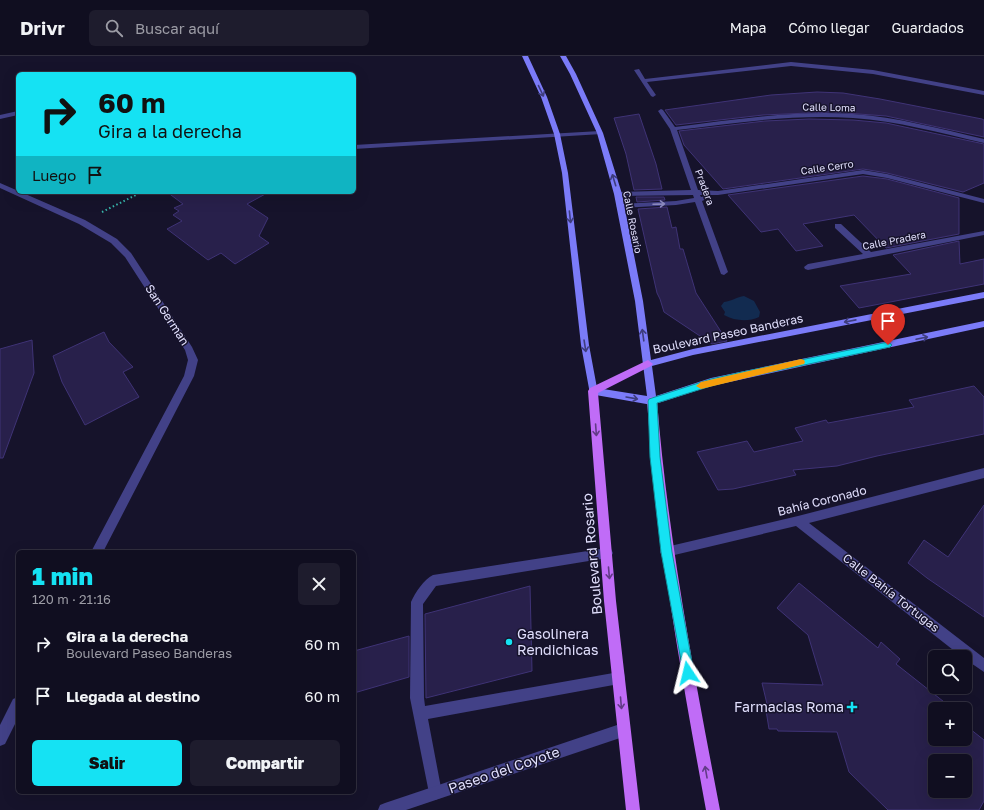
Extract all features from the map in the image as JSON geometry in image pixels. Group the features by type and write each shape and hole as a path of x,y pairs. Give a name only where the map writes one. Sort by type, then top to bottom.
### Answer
{"main road":[{"path":"525,56 544,97 557,134 565,173 585,345 593,391 652,401 711,382 984,324"},
{"name":"Calle Rosario","path":"562,56 573,74 600,133 618,194 639,301 652,401"},
{"name":"Boulevard Paseo Banderas","path":"593,391 648,364 701,351 984,295"},
{"name":"Boulevard Rosario","path":"593,391 597,455 633,810"},
{"path":"652,401 655,457 666,552 713,810"}],"street":[{"path":"644,81 720,71 791,64 873,72 984,93"},
{"path":"637,70 654,95"},
{"name":"Pradera","path":"661,111 673,129 724,272"},
{"path":"0,117 16,113"},
{"name":"Calle Loma","path":"673,129 769,118 812,115 853,116 889,121 984,141"},
{"path":"356,147 557,134 600,133"},
{"name":"Calle Cerro","path":"618,194 696,192 718,193 863,172 887,176 984,201"},
{"name":"San German","path":"0,185 16,192"},
{"name":"Calle Cerro","path":"620,206 699,200 718,193"},
{"name":"San German","path":"20,194 82,222 114,242 128,255 189,350 193,360 189,376 99,550"},
{"path":"838,226 868,255"},
{"name":"Calle Pradera","path":"808,267 984,233"},
{"name":"Bahía Coronado","path":"666,552 798,521 984,473"},
{"name":"Calle Bahía Tortugas","path":"798,521 984,666"},
{"path":"434,793 417,698 417,602 433,582 607,553"},
{"path":"420,714 619,678"},
{"path":"0,739 16,708"},
{"name":"Paseo del Coyote","path":"384,810 624,730"}],"path":[{"path":"82,222 138,194"}],"water":[{"path":"744,296 754,301 760,312 759,317 750,320 742,320 733,319 724,315 725,312 721,306 724,302"}],"building":[{"path":"817,92 843,93 880,99 982,119 984,120 984,137 886,116 831,112 763,115 676,125 665,110 771,95"},
{"path":"639,114 656,164 662,189 634,190 626,154 614,118"},
{"path":"809,119 853,120 886,123 984,144 984,183 963,192 887,173 863,169 723,189 684,145 679,131 765,121"},
{"path":"863,176 887,179 959,198 959,234 886,248 854,215 803,224 823,246 796,251 778,229 761,232 728,195"},
{"path":"170,194 265,194 247,204 268,218 259,236 269,243 235,264 221,253 208,260 167,229 182,221 173,215 179,211 174,208 183,204"},
{"path":"636,197 664,197 665,200 637,202"},
{"path":"667,207 672,228 676,227 680,249 683,249 696,293 727,341 712,344 664,312 657,293 638,209"},
{"path":"959,241 960,264 984,259 984,284 859,308 840,286 911,274 893,255"},
{"path":"104,332 109,342 133,367 123,372 139,397 85,425 62,382 53,356"},
{"path":"32,340 34,373 3,458 0,458 0,349"},
{"path":"974,386 984,397 984,434 877,456 837,466 793,470 796,475 733,489 718,490 697,452 747,441 754,452 803,441 795,428 826,420 828,423 914,407 909,400"},
{"path":"984,505 984,617 927,578 908,563 924,540 948,557"},
{"path":"799,583 878,648 881,642 900,659 896,664 928,689 928,694 934,694 944,702 928,702 928,746 972,746 972,731 984,740 984,801 979,810 888,810 849,772 837,732 778,731 777,729 769,729 765,704 767,704 762,683 823,685 808,635 777,608"},
{"path":"530,586 532,671 426,698 425,614"},
{"path":"409,636 409,677 356,692 356,650"}],"slow traffic":[{"path":"701,386 711,382 801,362"}],"place":[{"name":"Gasolinera Rendichicas","path":"509,642"},
{"name":"Farmacias Roma","path":"852,707"}],"route":[{"path":"688,673 666,552 655,457 652,401 711,382 772,368 888,345"}]}
